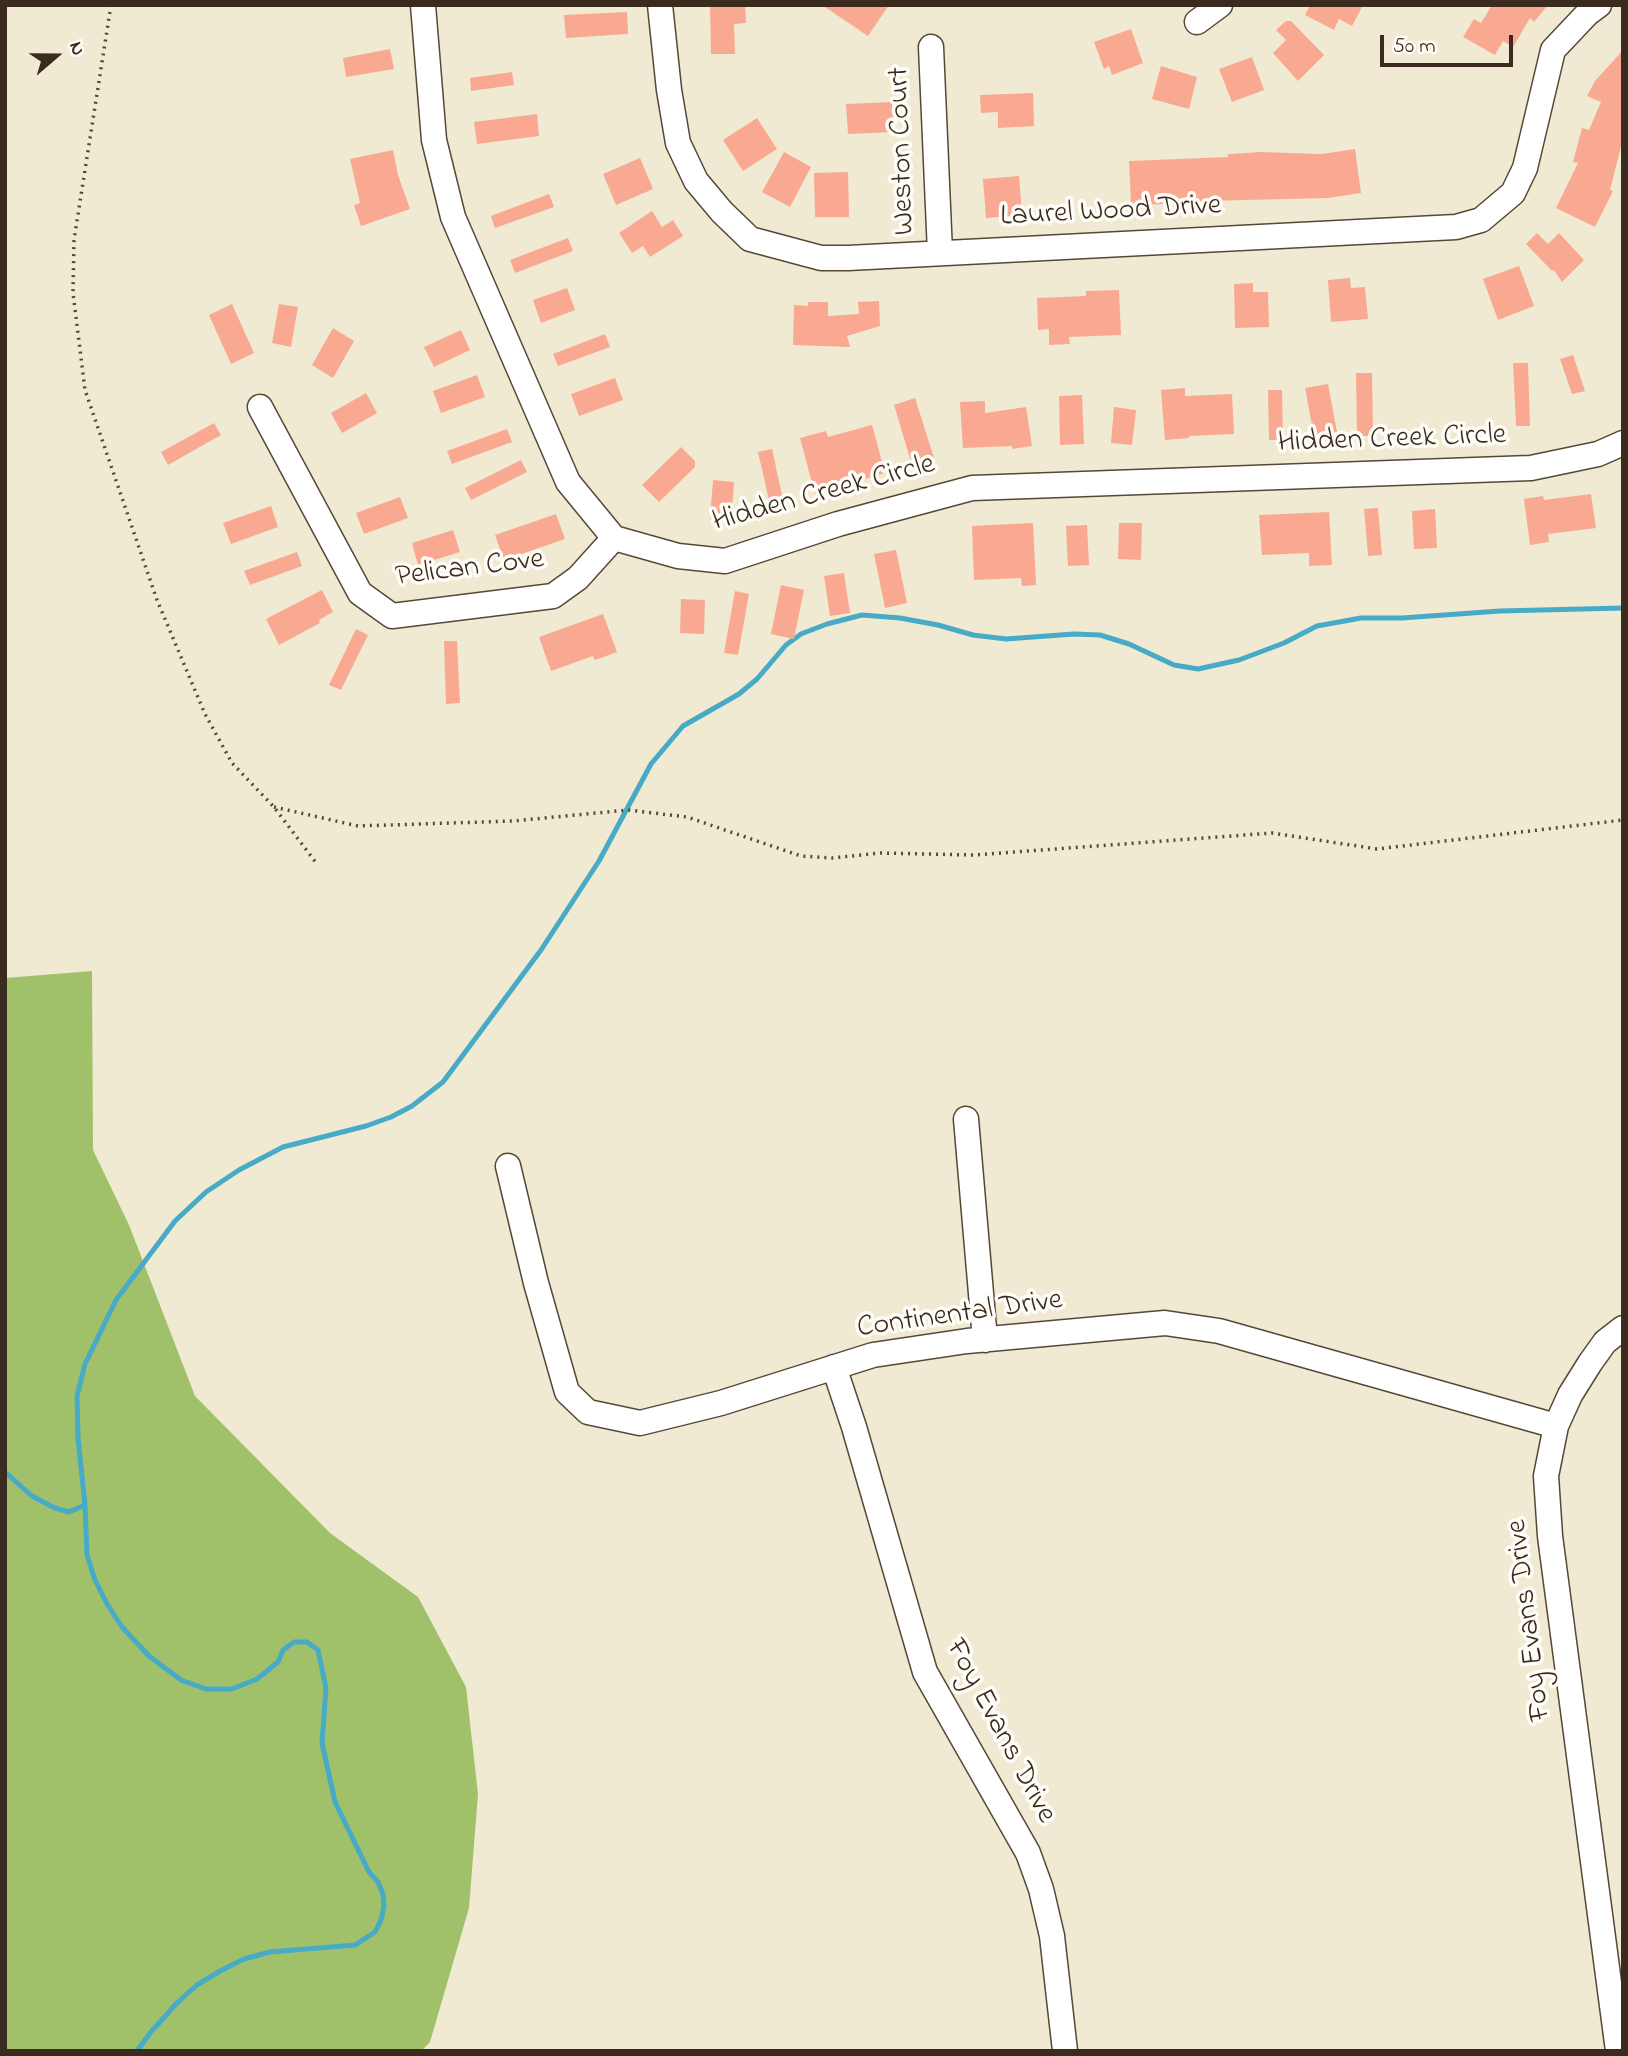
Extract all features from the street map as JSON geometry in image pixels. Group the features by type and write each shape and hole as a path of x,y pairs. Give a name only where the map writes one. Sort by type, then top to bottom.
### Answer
{"street":[{"path":"423,5 435,140 453,217 568,482 614,538"},
{"name":"Laurel Wood Drive","path":"660,5 678,143 696,181 750,239 821,258 1456,227 1480,220 1513,193 1525,168 1553,50 1599,5"},
{"path":"1197,22 1220,5"},
{"name":"Weston Court","path":"930,47 940,253"},
{"name":"Pelican Cove","path":"260,407 360,593 392,616 553,596 578,578 614,538"},
{"name":"Hidden Creek Circle","path":"614,538 678,556 725,561 838,524 972,488 1531,468 1598,454 1623,443"},
{"path":"966,1119 985,1340"},
{"name":"Continental Drive","path":"508,1166 536,1283 567,1392 588,1412 640,1423 721,1404 873,1355 985,1340 1165,1322 1219,1331 1556,1426"},
{"name":"Foy Evans Drive","path":"1618,2051 1550,1536 1546,1476 1556,1426 1570,1395 1605,1342 1623,1328"},
{"name":"Foy Evans Drive","path":"834,1367 925,1672 1028,1853 1041,1889 1052,1936 1065,2051"}],"path":[{"path":"111,5 74,240 73,293 85,390 157,600 205,714 232,763 274,807 317,864"},
{"path":"274,807 358,826 513,821 628,810 687,817 801,856 832,858 880,853 974,855 1272,833 1377,849 1623,820"}],"green space":[{"path":"92,971 93,1150 129,1225 195,1396 330,1533 418,1597 466,1687 478,1794 469,1908 430,2042 421,2051 5,2051 5,978"}],"building":[{"path":"710,5 745,5 746,23 734,24 735,54 711,54"},
{"path":"822,5 889,5 868,36"},
{"path":"1310,5 1363,5 1352,26 1339,19 1334,30 1305,15"},
{"path":"1492,5 1548,5 1534,22 1530,18 1513,47 1503,41 1495,55 1463,37 1474,19 1481,23"},
{"path":"627,12 628,34 566,38 564,15"},
{"path":"1286,21 1291,21 1324,55 1298,81 1273,53 1286,40 1276,30"},
{"path":"1131,29 1143,63 1112,75 1109,66 1104,69 1094,42"},
{"path":"390,49 394,69 346,77 343,58"},
{"path":"1623,50 1623,139 1610,190 1613,191 1595,227 1556,208 1578,163 1573,162 1582,128 1589,130 1601,102 1587,96 1595,81"},
{"path":"1252,57 1264,90 1232,102 1219,69"},
{"path":"1161,66 1197,77 1189,109 1152,99"},
{"path":"512,72 514,85 471,91 470,78"},
{"path":"1033,93 1034,126 998,128 998,112 981,113 980,95"},
{"path":"892,102 894,132 848,134 846,104"},
{"path":"537,114 539,136 477,144 474,122"},
{"path":"757,118 777,149 743,171 723,140"},
{"path":"1355,149 1361,193 1328,198 1131,205 1129,161 1228,157 1228,154 1261,152 1322,154"},
{"path":"393,150 398,175 410,209 361,226 354,205 360,203 350,159"},
{"path":"784,152 811,167 790,207 762,192"},
{"path":"640,158 653,189 616,205 603,174"},
{"path":"848,172 849,217 815,217 814,173"},
{"path":"1019,176 1022,215 986,218 983,179"},
{"path":"549,194 554,207 495,228 491,216"},
{"path":"652,211 662,227 673,220 683,236 650,257 643,246 632,253 619,233"},
{"path":"1537,233 1548,244 1559,233 1584,260 1562,282 1554,270 1526,244"},
{"path":"568,238 573,251 515,273 510,260"},
{"path":"1519,266 1534,306 1498,320 1483,279"},
{"path":"1350,278 1351,288 1365,287 1368,319 1331,322 1328,280"},
{"path":"1253,283 1253,292 1268,292 1269,327 1235,328 1234,284"},
{"path":"567,288 575,310 541,323 533,300"},
{"path":"1119,290 1121,335 1069,337 1070,344 1049,345 1049,329 1038,330 1037,298 1086,296 1086,291"},
{"path":"879,301 880,326 847,336 850,347 793,345 794,305 808,306 808,302 828,302 828,316 859,314 858,302"},
{"path":"232,304 254,353 231,364 209,315"},
{"path":"279,304 298,307 291,347 272,343"},
{"path":"333,328 354,341 333,378 312,365"},
{"path":"461,330 470,350 434,367 424,347"},
{"path":"605,334 610,347 558,366 553,354"},
{"path":"1573,355 1585,391 1572,394 1560,359"},
{"path":"1513,363 1528,363 1530,426 1516,426"},
{"path":"1356,373 1372,373 1373,436 1357,436"},
{"path":"477,375 485,397 441,413 433,391"},
{"path":"615,378 623,400 579,416 571,394"},
{"path":"1328,384 1337,432 1314,436 1305,388"},
{"path":"1185,388 1185,396 1232,394 1234,434 1165,440 1161,390"},
{"path":"1268,390 1282,390 1283,440 1269,440"},
{"path":"366,393 377,413 342,433 331,413"},
{"path":"1082,395 1084,444 1060,445 1059,396"},
{"path":"915,398 934,458 912,465 894,405"},
{"path":"985,401 985,413 1026,407 1032,446 1012,449 1012,446 963,448 960,402"},
{"path":"1114,407 1136,410 1132,445 1111,443"},
{"path":"214,423 221,435 168,465 161,452"},
{"path":"872,425 885,473 815,494 800,438 826,431 828,437"},
{"path":"507,429 512,442 452,464 447,451"},
{"path":"681,447 695,461 695,467 659,502 642,485"},
{"path":"772,449 785,509 772,513 758,452"},
{"path":"521,460 527,472 471,500 465,488"},
{"path":"713,480 734,482 731,521 710,519"},
{"path":"1591,494 1596,528 1548,534 1549,542 1530,545 1524,499 1543,496 1544,500"},
{"path":"400,497 408,518 364,534 356,513"},
{"path":"271,506 278,527 231,544 223,523"},
{"path":"1378,508 1382,555 1368,556 1364,509"},
{"path":"1435,509 1437,548 1414,549 1412,511"},
{"path":"1329,512 1332,565 1309,566 1309,553 1262,555 1259,515"},
{"path":"556,514 565,539 504,560 495,535"},
{"path":"1033,523 1036,585 1022,586 1021,578 974,580 972,526"},
{"path":"1119,523 1142,523 1141,560 1118,559"},
{"path":"1087,525 1089,565 1068,566 1066,526"},
{"path":"453,530 460,552 418,565 412,543"},
{"path":"896,550 907,603 885,608 874,554"},
{"path":"297,552 302,566 250,585 244,571"},
{"path":"844,573 850,613 830,616 824,576"},
{"path":"781,585 804,590 794,639 771,634"},
{"path":"322,590 333,612 319,620 320,623 279,645 266,619"},
{"path":"735,591 749,594 738,655 724,653"},
{"path":"681,599 705,600 704,634 680,633"},
{"path":"603,614 617,652 595,660 593,656 551,671 539,637"},
{"path":"356,629 368,635 341,690 329,685"},
{"path":"444,641 457,641 460,703 446,704"}],"waterway":[{"path":"137,2051 177,2003 197,1985 220,1971 244,1959 270,1952 355,1945 375,1932 384,1907 378,1882 369,1872 335,1802 322,1743 326,1688 318,1650 307,1642 294,1642 283,1650 278,1662 257,1679 232,1689 206,1689 181,1680 149,1656 122,1627 107,1604 87,1555 77,1396 85,1364 116,1300 175,1221 206,1192 239,1170 283,1147 391,1117 412,1106 443,1082 541,950 599,861 651,764 683,726 739,694 757,679 786,645 801,634 862,615 900,618 973,635 1006,639 1074,634 1100,635 1129,644 1174,665 1198,669 1239,660 1284,643 1317,626 1361,618 1623,608"},
{"path":"5,1472 32,1496 55,1508 69,1512 85,1505"}]}
